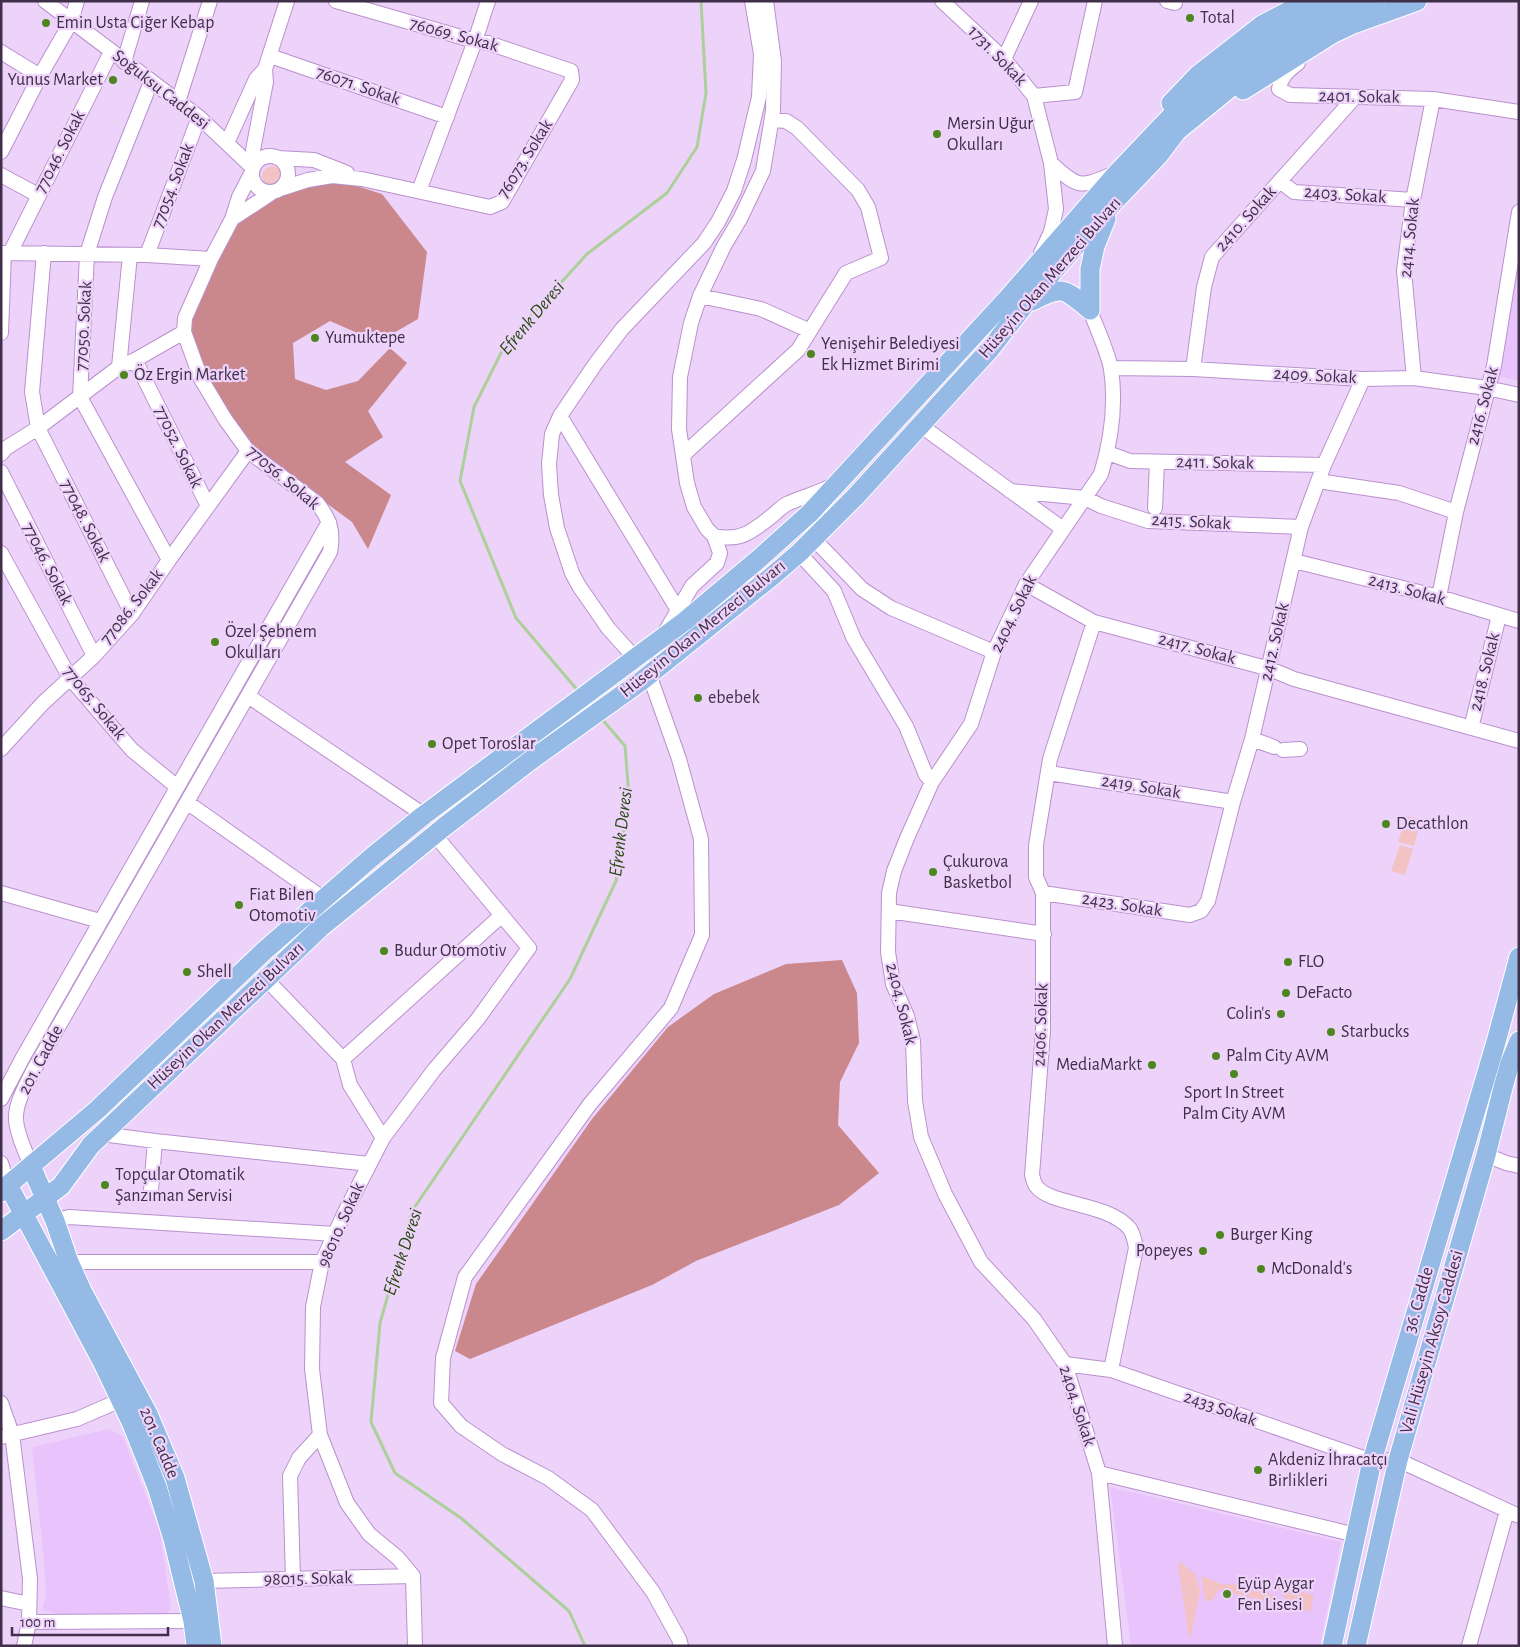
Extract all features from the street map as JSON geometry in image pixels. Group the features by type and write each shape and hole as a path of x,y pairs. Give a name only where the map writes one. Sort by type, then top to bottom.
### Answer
{"main road":[{"name":"Hüseyin Okan Merzeci Bulvarı","path":"5,1188 97,1110 264,951 424,815 630,662 761,558 810,513 1008,298 1118,172 1177,110 1280,30 1342,1"},
{"name":"Hüseyin Okan Merzeci Bulvarı","path":"1,1231 61,1186 91,1145 102,1134 320,928 434,834 531,760 644,678 799,553 856,496 991,348 1026,303 1113,203 1158,156 1177,131 1286,43 1349,11 1374,1"},
{"path":"1158,156 1229,100 1332,34 1353,24 1418,1"},
{"path":"1118,172 1122,154 1198,75 1262,25 1304,2"},
{"path":"1090,310 1090,269 1095,246 1113,203"},
{"path":"1026,303 1053,290 1065,291 1090,310"},
{"name":"36. Cadde","path":"1332,1646 1372,1461 1517,969"},
{"name":"Vali Hüseyin Aksoy Caddesi","path":"1356,1646 1398,1460 1486,1155 1506,1077 1519,1041"},
{"name":"201. Cadde","path":"31,1166 55,1220 68,1262 152,1423 175,1478 204,1581 212,1646"},
{"name":"201. Cadde","path":"5,1188 24,1214 102,1360 121,1400 157,1487 173,1539 193,1621 196,1646"}],"street":[{"name":"Soğuksu Caddesi","path":"45,1 199,117 228,143"},
{"path":"1,152 40,76 71,22 77,1"},
{"path":"124,62 142,1"},
{"path":"178,102 210,1"},
{"path":"255,162 228,143 256,80 267,62 287,1"},
{"name":"76069. Sokak","path":"336,1 476,42 488,43 571,70"},
{"path":"419,191 476,42 488,1"},
{"path":"630,662 572,573 557,528 551,496 549,464 552,434 560,416 622,329 704,243 718,222 734,191 744,160 759,97 761,54 752,1"},
{"path":"660,639 692,586 716,563 720,553 714,536 707,529 694,508 687,483 679,429 680,377 691,323 700,296 724,246 740,219 762,171 774,111 774,61 766,1"},
{"name":"1731. Sokak","path":"942,1 1004,59 1034,96 1051,163 1056,209 1051,232 1037,263"},
{"path":"1004,59 1031,1"},
{"path":"1034,96 1075,92 1095,1"},
{"path":"1166,1 1175,3 1175,1"},
{"name":"2401. Sokak","path":"1332,34 1286,72 1280,80 1279,89 1290,95 1433,99 1519,112"},
{"path":"1,52 40,76"},
{"name":"77046. Sokak","path":"5,253 38,195 111,52"},
{"path":"267,62 255,162 255,185 260,190 266,192 276,191 308,180 332,176 362,179"},
{"name":"76071. Sokak","path":"267,62 446,117"},
{"name":"76073. Sokak","path":"362,179 490,207 502,202 572,80 571,70"},
{"name":"77050. Sokak","path":"151,82 106,197 87,254 80,397 169,560"},
{"name":"2410. Sokak","path":"1193,369 1204,287 1212,257 1354,97"},
{"name":"2414. Sokak","path":"1414,378 1404,271 1413,200 1433,99"},
{"name":"77054. Sokak","path":"147,255 199,117"},
{"path":"683,455 798,350 846,273 881,258 868,207 858,190 797,128 786,121 772,120"},
{"path":"1,454 6,448 38,428 118,367 135,360 184,332 185,318 211,259 232,219 238,197 255,162 266,156 314,160 362,179"},
{"path":"232,219 284,185 287,171 286,166 278,158"},
{"path":"1051,163 1066,177 1078,184 1091,182 1118,172"},
{"path":"1,175 38,195"},
{"name":"2403. Sokak","path":"1280,181 1294,192 1413,200"},
{"name":"2416. Sokak","path":"1439,597 1456,512 1494,366 1519,212"},
{"path":"1,333 5,253 147,255 211,259"},
{"name":"77048. Sokak","path":"44,253 32,392 38,428 132,614"},
{"path":"118,367 130,255"},
{"path":"700,296 761,309 810,331"},
{"name":"2404. Sokak","path":"1090,310 1110,368 1112,405 1108,453 1101,474 1026,584 994,652 971,724 932,782 907,838 894,871 889,893 888,952 893,984 906,1016 913,1041 915,1102 922,1137 945,1194 981,1262 1034,1319 1066,1364 1099,1473 1115,1646"},
{"name":"77056. Sokak","path":"184,332 201,379 225,419 248,451 316,503 325,513 328,522"},
{"name":"77052. Sokak","path":"135,360 208,506"},
{"name":"2409. Sokak","path":"1110,368 1193,369 1363,379 1414,378 1487,388 1519,395"},
{"name":"2412. Sokak","path":"1201,911 1208,901 1233,802 1252,739 1270,669 1301,527 1324,465 1363,379"},
{"path":"560,416 678,610"},
{"path":"920,426 1063,529"},
{"name":"77086. Sokak","path":"1,750 43,703 94,656 132,614 248,451"},
{"name":"2411. Sokak","path":"1108,453 1130,461 1324,465"},
{"path":"1155,508 1157,462"},
{"name":"77046. Sokak","path":"1,472 94,656"},
{"path":"714,536 728,539 742,537 787,504 814,495 840,480"},
{"path":"1318,481 1398,493 1456,512"},
{"name":"2415. Sokak","path":"1010,491 1085,498 1101,506 1148,521 1301,527"},
{"name":"201. Cadde","path":"31,1166 18,1131 16,1119 20,1099 33,1071 324,564 330,552 332,539 328,522"},
{"name":"201. Cadde","path":"1,1099 176,786 229,697 328,522"},
{"path":"813,538 862,589 892,608 994,652"},
{"name":"77065. Sokak","path":"1,553 70,678 132,750 176,786"},
{"path":"799,553 834,592 854,639 906,726 926,775 932,782"},
{"name":"2413. Sokak","path":"1294,561 1439,597 1519,621"},
{"name":"2417. Sokak","path":"1026,584 1094,622 1270,669 1294,679 1519,741"},
{"name":"2418. Sokak","path":"1471,728 1499,616"},
{"name":"2406. Sokak","path":"1094,622 1050,759 1036,845 1036,877 1043,893 1043,1031 1032,1175 1037,1187 1048,1194 1118,1218 1131,1231 1136,1248 1111,1370"},
{"path":"644,678 678,759 702,840 702,935 671,1008 590,1104 465,1277 442,1358 441,1403 461,1426 502,1454 548,1478 592,1510 653,1592 681,1646"},
{"path":"248,696 424,815"},
{"path":"1252,739 1278,749 1300,749"},
{"name":"2419. Sokak","path":"1049,773 1233,802"},
{"path":"188,803 324,899"},
{"path":"343,1060 502,915 434,834"},
{"path":"1,893 100,921"},
{"name":"2423. Sokak","path":"1043,893 1190,916 1201,911"},
{"path":"889,911 1044,934"},
{"name":"98010. Sokak","path":"413,1576 398,1558 369,1534 347,1503 320,1434 312,1369 313,1307 322,1262 383,1138 434,1070 477,1020 529,948 502,915"},
{"path":"266,979 343,1060 350,1085 383,1138"},
{"path":"102,1134 155,1142 369,1164"},
{"path":"151,1190 155,1142"},
{"path":"1486,1155 1519,1166"},
{"name":"201. Cadde","path":"1,1164 5,1188"},
{"path":"55,1220 70,1217 335,1234"},
{"path":"68,1262 322,1262"},
{"name":"2433 Sokak","path":"1066,1364 1111,1370 1372,1461"},
{"path":"7,1435 77,1419 121,1400"},
{"path":"1,1404 30,1579 29,1622 24,1646"},
{"path":"292,1579 290,1476 299,1458 320,1434"},
{"path":"1372,1461 1398,1460 1513,1514 1472,1645"},
{"path":"1099,1473 1356,1534"},
{"path":"413,1576 415,1646"},
{"name":"98015. Sokak","path":"204,1581 413,1576"},
{"path":"1,1598 29,1604"},
{"path":"29,1622 193,1621"}],"shaded area":[{"path":"272,166 279,169 282,176 279,183 272,186 265,183 262,176 265,169"},
{"name":"Yumuktepe","path":"338,180 382,194 427,252 418,319 378,342 330,321 293,343 295,379 326,390 358,381 390,348 407,363 368,411 383,437 345,462 391,495 368,549 352,522 257,452 213,392 190,334 191,315 230,231 240,218 285,190"},
{"path":"1519,251 1519,381 1498,376"},
{"path":"1406,816 1421,820 1414,846 1398,842"},
{"path":"1400,845 1413,849 1405,875 1391,871"},
{"path":"842,960 857,993 859,1043 840,1082 838,1125 879,1173 839,1205 696,1261 652,1285 470,1359 455,1351 476,1284 592,1119 668,1027 714,994 786,964"},
{"path":"109,1429 123,1437 160,1532 171,1609 163,1617 62,1615 42,1610 46,1595 32,1447"},
{"name":"Eyüp Aygar Fen Lisesi","path":"1110,1487 1341,1542 1320,1646 1131,1646"},
{"path":"1180,1562 1195,1574 1200,1591 1189,1638 1178,1565"},
{"path":"1201,1576 1222,1584 1252,1585 1264,1588 1284,1605 1218,1590 1212,1601 1208,1601 1205,1598"},
{"path":"1266,1583 1314,1595 1310,1612 1291,1607 1279,1590"}],"waterway":[{"name":"Efrenk Deresi","path":"579,692 516,618 460,481 474,407 506,343 587,254 667,193 697,147 706,93 701,1"},
{"name":"Efrenk Deresi","path":"585,1646 569,1611 461,1518 395,1473 371,1422 380,1323 412,1211 570,979 616,881 629,797 625,746 601,718"}],"place":[{"name":"Total","path":"1190,18"},
{"name":"Emin Usta Ciğer Kebap","path":"46,23"},
{"name":"Yunus Market","path":"113,80"},
{"name":"Mersin Uğur Okulları","path":"937,134"},
{"name":"Yumuktepe","path":"315,338"},
{"name":"Yenişehir Belediyesi Ek Hizmet Birimi","path":"811,354"},
{"name":"Öz Ergin Market","path":"124,375"},
{"name":"Özel Şebnem Okulları","path":"215,642"},
{"name":"ebebek","path":"698,698"},
{"name":"Opet Toroslar","path":"432,744"},
{"name":"Decathlon","path":"1386,824"},
{"name":"Çukurova Basketbol","path":"933,872"},
{"name":"Fiat Bilen Otomotiv","path":"239,905"},
{"name":"Budur Otomotiv","path":"384,951"},
{"name":"FLO","path":"1288,962"},
{"name":"Shell","path":"187,972"},
{"name":"DeFacto","path":"1286,993"},
{"name":"Colin's","path":"1281,1014"},
{"name":"Starbucks","path":"1331,1032"},
{"name":"Palm City AVM","path":"1216,1056"},
{"name":"MediaMarkt","path":"1152,1065"},
{"name":"Sport In Street Palm City AVM","path":"1234,1074"},
{"name":"Topçular Otomatik Şanzıman Servisi","path":"105,1185"},
{"name":"Burger King","path":"1220,1235"},
{"name":"Popeyes","path":"1203,1251"},
{"name":"McDonald's","path":"1261,1269"},
{"name":"Akdeniz İhracatçı Birlikleri","path":"1258,1470"},
{"name":"Eyüp Aygar Fen Lisesi","path":"1227,1594"}]}
